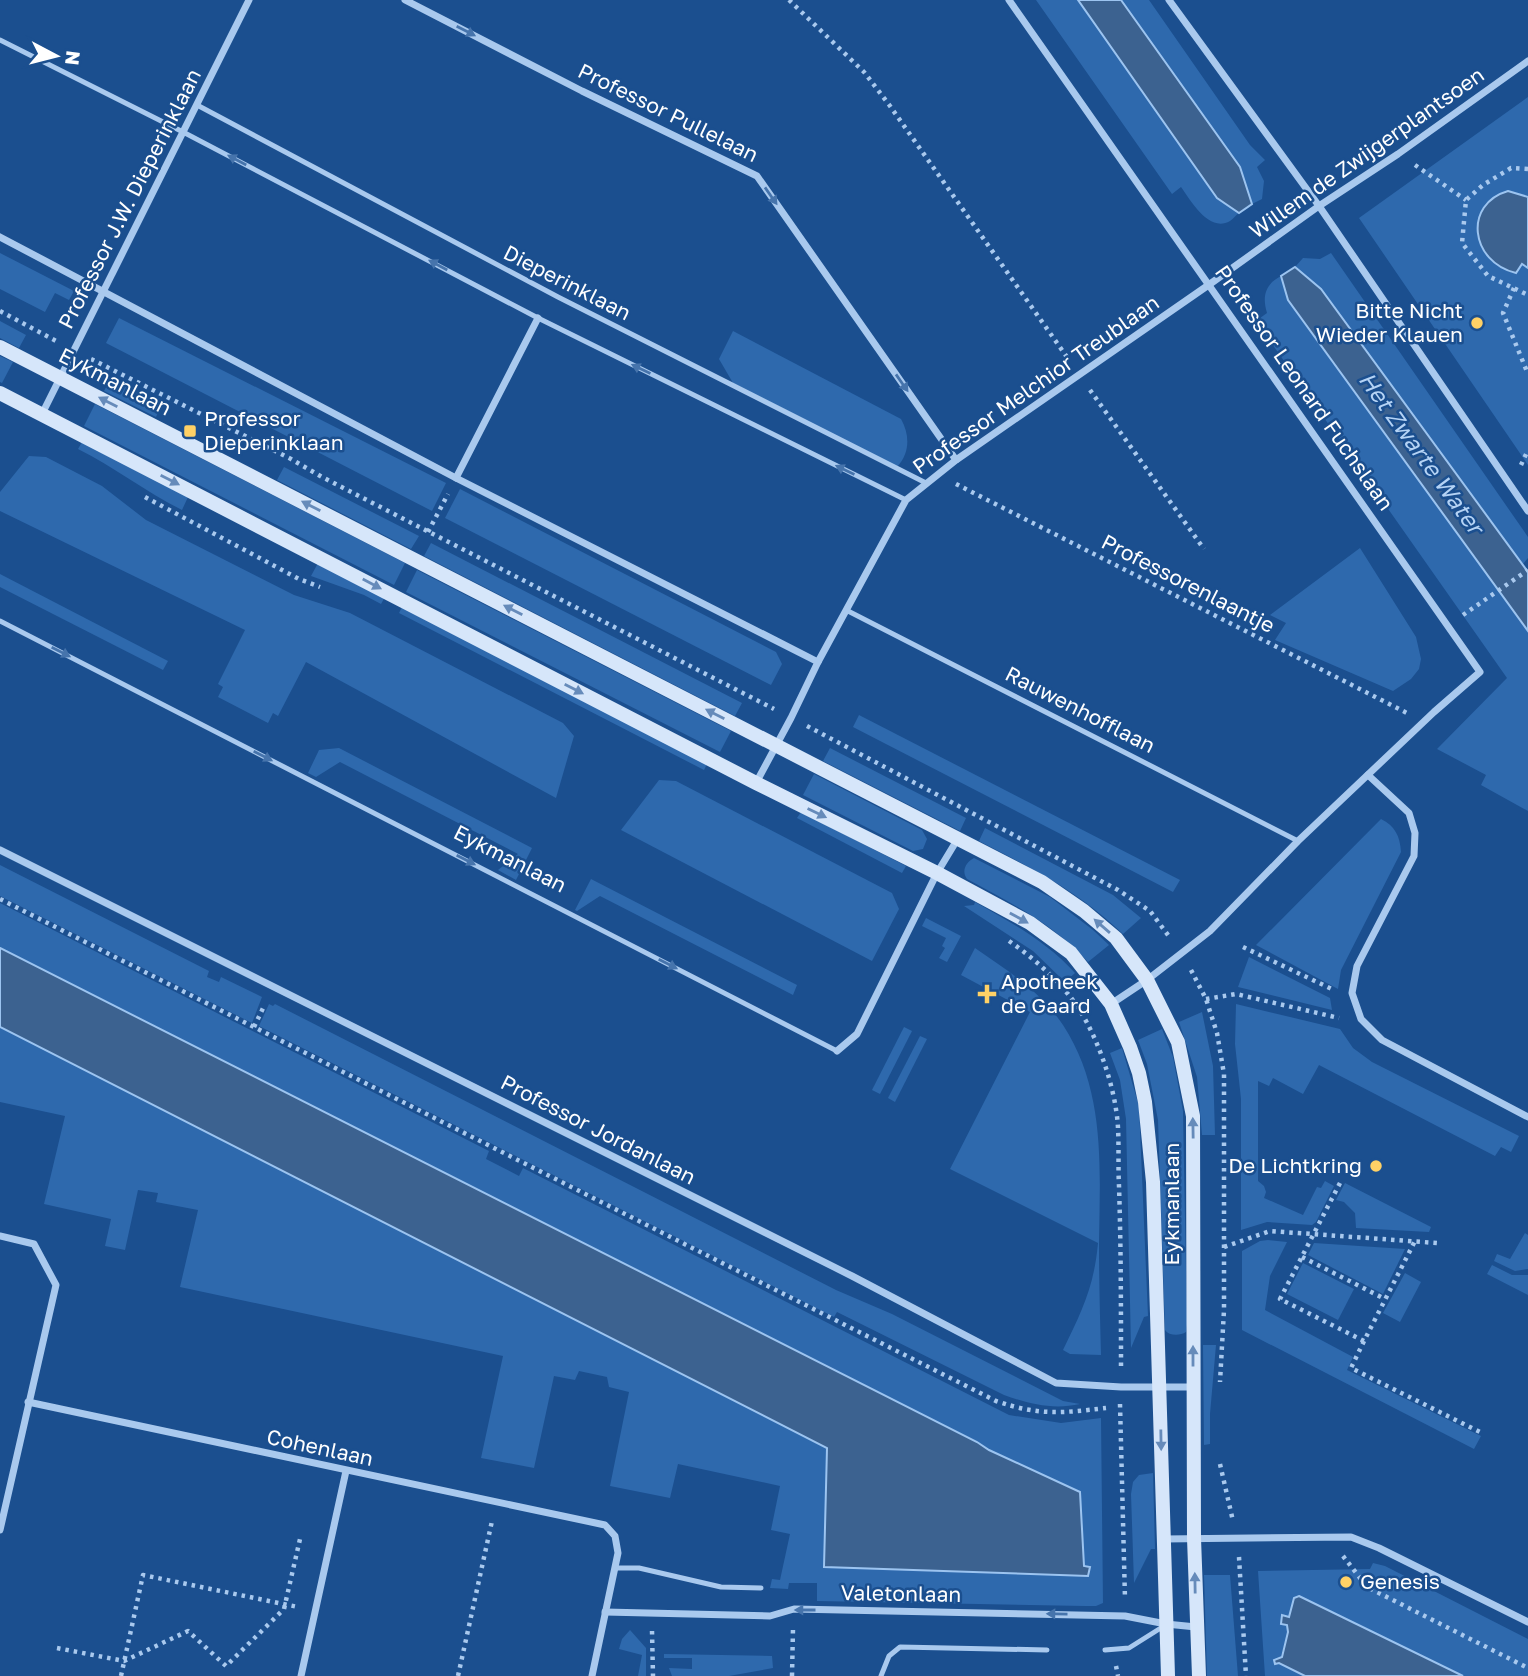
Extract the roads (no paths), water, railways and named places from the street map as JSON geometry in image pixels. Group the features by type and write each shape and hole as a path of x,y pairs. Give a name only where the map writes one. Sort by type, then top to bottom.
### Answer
{"main road":[{"name":"Eykmanlaan","path":"0,347 1042,882 1084,911 1116,938 1147,980 1178,1042 1193,1116 1194,1538 1199,1676"},
{"name":"Eykmanlaan","path":"0,393 755,783 937,873 1030,923 1071,953 1111,1004 1130,1047 1145,1102 1153,1182 1168,1676"}],"street":[{"name":"Professor J.W. Dieperinklaan","path":"42,414 249,0"},
{"name":"Professor Pullelaan","path":"405,0 582,91 757,176 956,460"},
{"name":"Professor Leonard Fuchslaan","path":"1009,0 1480,672 1368,775"},
{"path":"1169,0 1319,206 1528,511"},
{"name":"Willem de Zwijgerplantsoen","path":"1210,284 1528,61"},
{"path":"0,237 456,478 818,662"},
{"name":"Professor Melchior Treublaan","path":"755,783 906,500 936,474 1210,284"},
{"path":"456,478 538,318"},
{"path":"1519,497 1528,492"},
{"path":"1111,1004 1210,931 1298,841 1368,775 1409,813 1415,833 1414,856 1357,966 1352,993 1361,1020 1382,1040 1528,1117"},
{"name":"Eykmanlaan","path":"837,1051 856,1034 937,873 957,840"},
{"name":"Professor Jordanlaan","path":"0,850 852,1276 1056,1383 1121,1387 1193,1387"},
{"path":"0,1236 34,1244 56,1285 0,1530"},
{"name":"Cohenlaan","path":"28,1402 605,1525 615,1536 618,1553 615,1568"},
{"path":"301,1676 346,1471"},
{"path":"1164,1539 1350,1537 1378,1548 1528,1622"},
{"path":"592,1676 615,1568"},
{"name":"Valetonlaan","path":"606,1612 771,1615 794,1609 1125,1616 1196,1627"}],"lane":[{"path":"0,40 183,132 538,318 906,500"},
{"name":"Dieperinklaan","path":"197,105 558,298 926,482"},
{"name":"Rauwenhofflaan","path":"846,610 1298,841"},
{"name":"Eykmanlaan","path":"0,621 837,1051"},
{"path":"615,1568 639,1568 721,1587 761,1588"},
{"path":"1105,1650 1129,1648 1166,1624"},
{"path":"881,1676 889,1656 900,1647 1047,1650"}],"water":[{"path":"1078,0 1121,0 1240,167 1252,204 1239,213 1217,198"},
{"path":"1508,191 1528,197 1528,268 1522,264 1516,273 1501,267 1489,257 1481,246 1478,233 1484,208 1494,198"},
{"name":"Het Zwarte Water","path":"1295,267 1321,289 1528,572 1528,631 1288,300 1281,276"},
{"path":"0,948 989,1450 1080,1492 1084,1566 1090,1567 1088,1576 824,1567 827,1448 0,1027"},
{"path":"1299,1596 1463,1676 1305,1676 1279,1663 1275,1664 1274,1660 1282,1657 1288,1632 1287,1625 1281,1624 1282,1615 1289,1617 1294,1598"}],"place":[{"name":"Bitte Nicht Wieder Klauen","path":"1477,323"},
{"name":"Professor Dieperinklaan","path":"190,431"},
{"name":"Apotheek de Gaard","path":"987,994"},
{"name":"De Lichtkring","path":"1376,1166"},
{"name":"Genesis","path":"1346,1582"}]}
